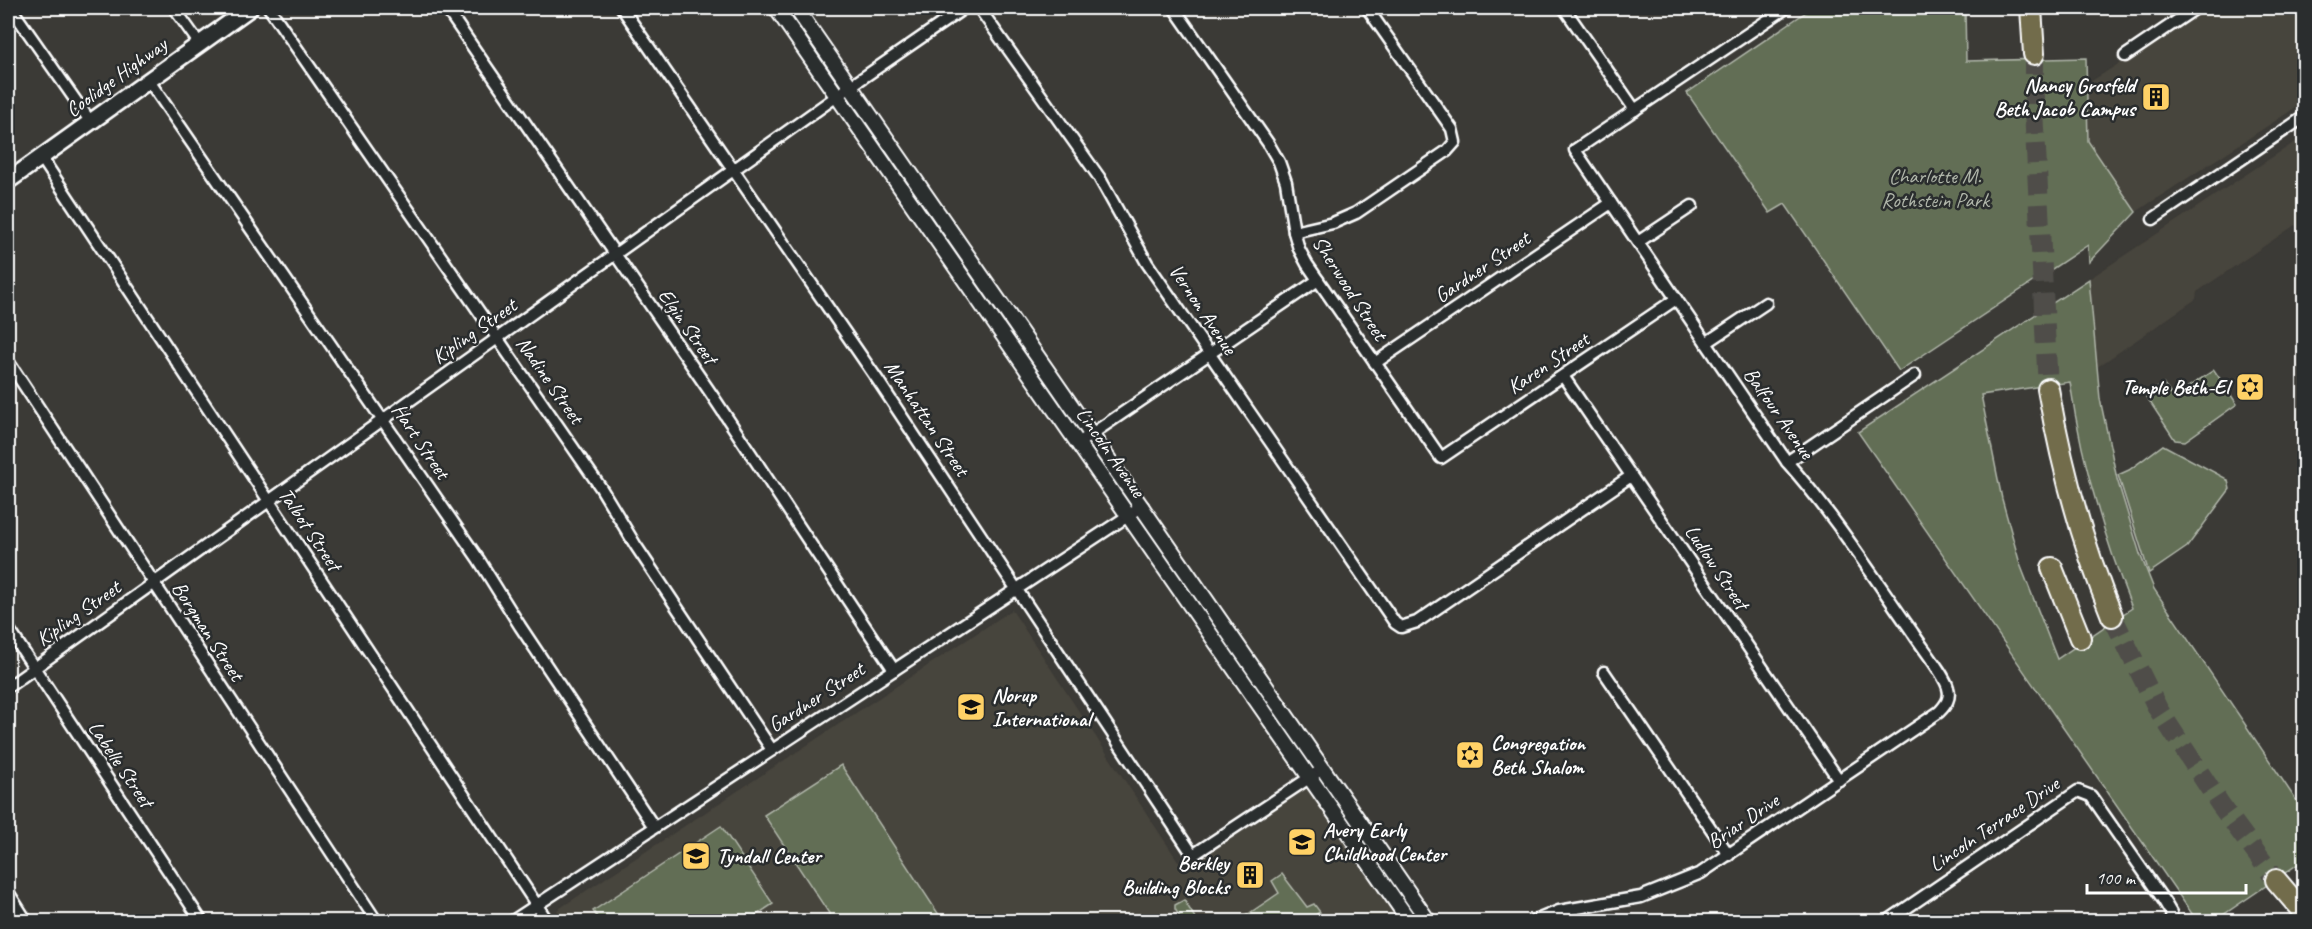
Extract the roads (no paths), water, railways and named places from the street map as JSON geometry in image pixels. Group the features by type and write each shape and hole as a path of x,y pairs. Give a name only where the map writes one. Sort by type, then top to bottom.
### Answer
{"highway":[{"path":"2031,8 2034,54"},
{"path":"2048,389 2062,462 2077,519 2112,616"},
{"path":"2052,568 2080,638"},
{"path":"2276,880 2304,913"}],"main road":[{"name":"Coolidge Highway","path":"8,181 250,8"}],"street":[{"path":"11,8 90,121"},
{"path":"174,8 199,43"},
{"name":"Nadine Street","path":"269,8 601,488 636,546 772,750"},
{"name":"Elgin Street","path":"446,8 710,392 894,670"},
{"name":"Manhattan Street","path":"622,8 877,379 1193,855 1310,777"},
{"name":"Lincoln Avenue","path":"776,8 1080,442 1408,918"},
{"name":"Lincoln Avenue","path":"796,8 1093,433 1429,921"},
{"name":"Kipling Street","path":"8,687 850,86 964,8"},
{"name":"Vernon Avenue","path":"980,8 1099,177 1148,263 1388,614 1401,627 1409,627 1418,622 1631,476"},
{"name":"Sherwood Street","path":"1174,8 1279,162 1286,182 1299,249 1441,458"},
{"path":"1294,232 1333,223 1356,213 1447,151 1455,142 1452,129 1367,8"},
{"path":"1564,8 1635,110 1768,12 1786,8"},
{"path":"2125,56 2196,8"},
{"name":"Hart Street","path":"149,81 491,577 520,626 654,827"},
{"name":"Balfour Avenue","path":"1635,110 1575,150 1787,462 1819,498 1913,634 1947,684 1949,698"},
{"path":"2152,219 2304,117"},
{"name":"Talbot Street","path":"41,157 548,921"},
{"name":"Gardner Street","path":"1375,363 1611,203"},
{"path":"1638,242 1692,206"},
{"path":"1080,442 1318,280"},
{"name":"Karen Street","path":"1441,458 1676,299"},
{"path":"1706,343 1766,303"},
{"name":"Borgman Street","path":"8,362 377,921"},
{"path":"1787,462 1915,375"},
{"name":"Ludlow Street","path":"1563,376 1839,780"},
{"name":"Gardner Street","path":"512,921 1143,506"},
{"name":"Labelle Street","path":"8,628 202,921"},
{"path":"1604,672 1729,855"},
{"name":"Briar Drive","path":"1532,921 1559,911 1641,897 1692,878 1939,712 1949,698"},
{"path":"1310,777 1324,768"},
{"name":"Lincoln Terrace Drive","path":"1886,921 2078,791 2091,796 2164,902 2171,913 2172,921"},
{"path":"1348,831 1362,823"},
{"path":"8,892 27,921"},
{"path":"1408,918 1419,906"}],"tunnel":[{"path":"2034,54 2034,109 2048,389"},
{"path":"2112,616 2158,709 2220,804 2276,880"}],"place":[{"name":"Nancy Grosfeld Beth Jacob Campus","path":"2156,97"},
{"name":"Temple Beth-El","path":"2250,387"},
{"name":"Norup International","path":"971,707"},
{"name":"Congregation Beth Shalom","path":"1470,755"},
{"name":"Avery Early Childhood Center","path":"1302,842"},
{"name":"Tyndall Center","path":"696,856"},
{"name":"Berkley Building Blocks","path":"1250,875"}],"park label":[{"name":"Charlotte M. Rothstein Park","path":"1935,188"}]}
